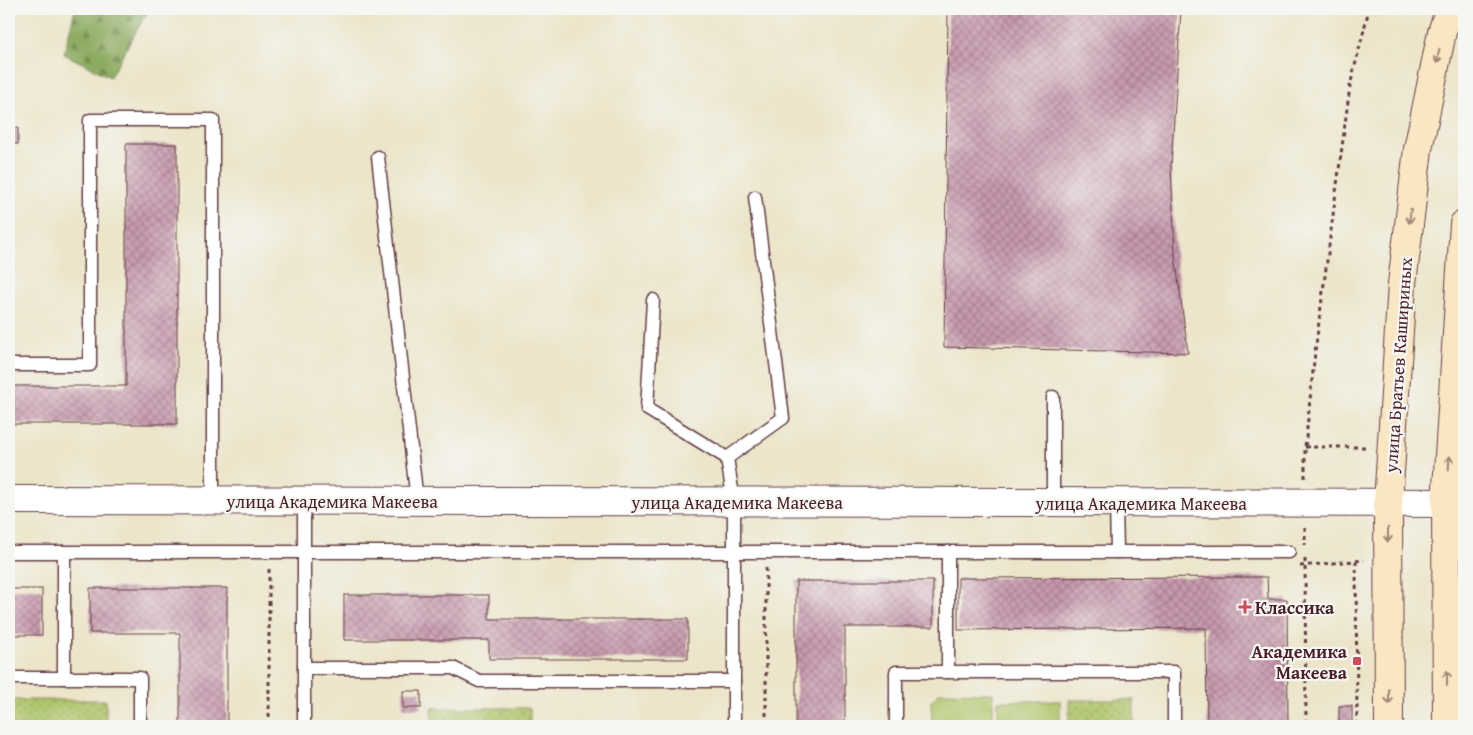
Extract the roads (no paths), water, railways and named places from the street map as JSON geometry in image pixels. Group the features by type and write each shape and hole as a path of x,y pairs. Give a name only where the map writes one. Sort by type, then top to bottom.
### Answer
{"main road":[{"name":"улица Братьев Кашириных","path":"1389,726 1388,503 1402,284 1418,150 1442,32 1450,9"},
{"path":"1447,726 1464,224"}],"street":[{"name":"улица Академика Макеева","path":"9,500 1455,503"}],"lane":[{"path":"12,365 90,365 90,120 213,120 213,501"},
{"path":"378,157 417,501"},
{"path":"727,458 783,418 755,197"},
{"path":"654,300 647,409 727,458 734,502 734,726"},
{"path":"1053,397 1053,502"},
{"path":"304,501 304,726"},
{"path":"1116,502 1117,552"},
{"path":"9,552 1289,552"},
{"path":"64,552 64,678"},
{"path":"948,552 948,672"},
{"path":"304,668 453,668 479,680 734,680"},
{"path":"896,726 896,672 948,672 1174,672 1174,726"},
{"path":"9,678 140,678 140,726"}],"place":[{"name":"Классика","path":"1245,607"},
{"name":"Академика Макеева","path":"1357,661"}]}
